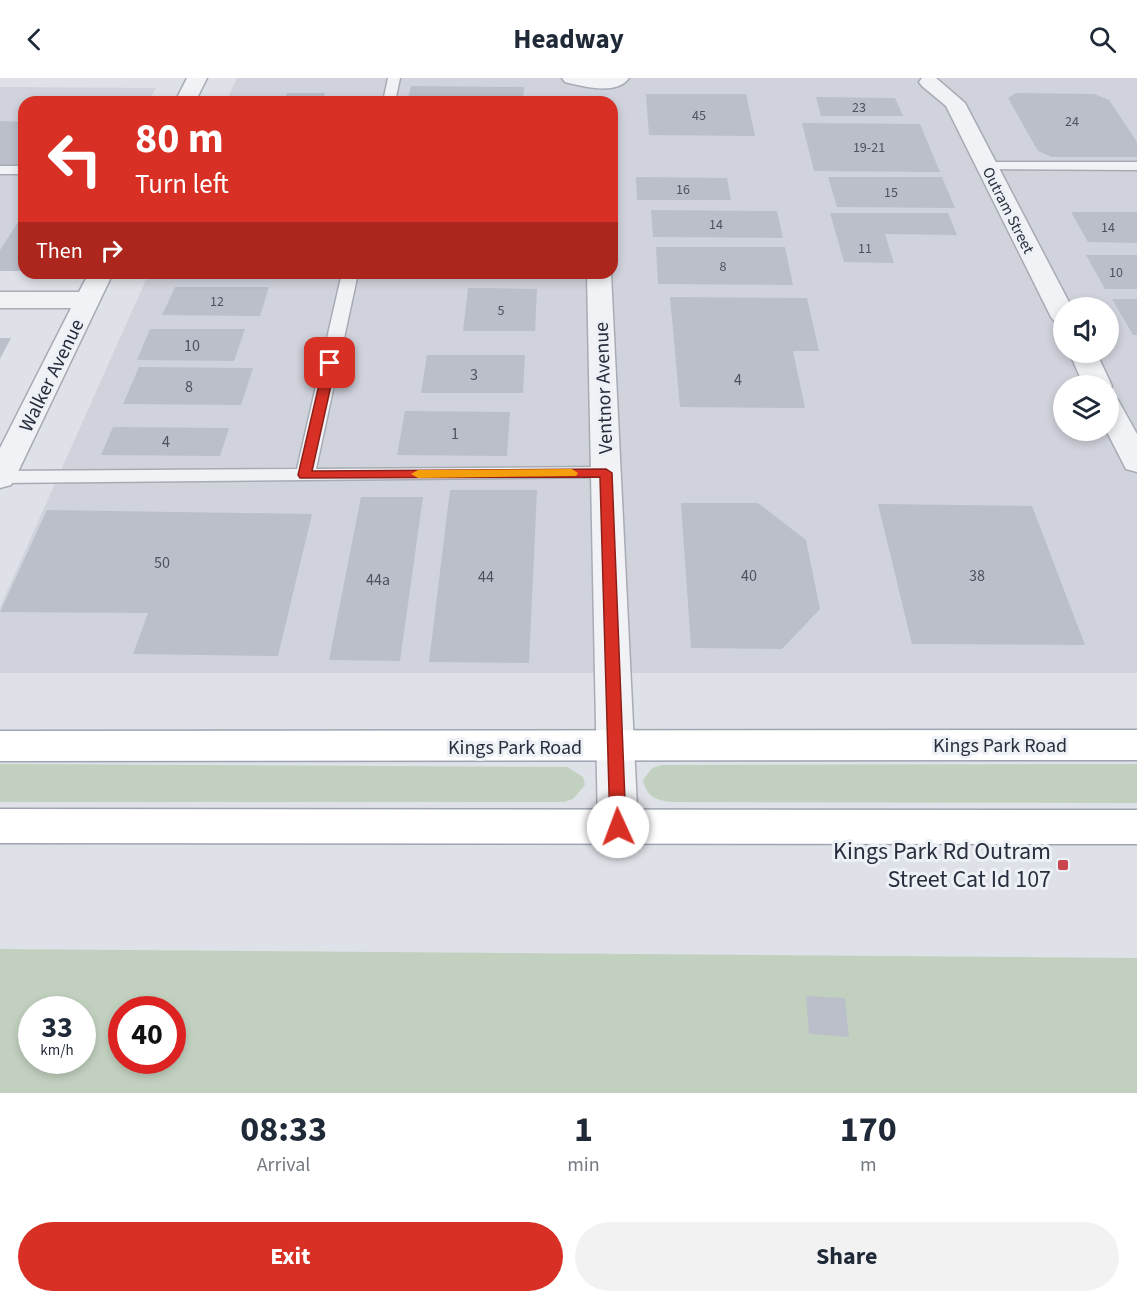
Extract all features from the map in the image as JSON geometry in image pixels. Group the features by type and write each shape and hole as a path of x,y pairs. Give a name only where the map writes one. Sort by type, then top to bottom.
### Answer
{"main road":[{"name":"Kings Park Road","path":"0,746 1137,745"},
{"path":"0,826 1137,827"}],"street":[{"path":"188,96 197,78"},
{"path":"576,80 613,80"},
{"path":"576,80 590,96"},
{"path":"598,96 613,80"},
{"name":"Outram Street","path":"923,80 956,92 987,166 1054,297"},
{"name":"Walker Avenue","path":"0,478 98,279"},
{"name":"Ventnor Avenue","path":"599,279 618,827"},
{"path":"0,300 88,300"},
{"path":"1119,427 1137,462"}],"lane":[{"path":"390,96 394,78"},
{"path":"987,166 1137,166"},
{"path":"0,170 18,170"},
{"path":"305,475 349,279"},
{"path":"0,478 606,473"}],"shaded area":[{"path":"237,78 1137,78 1137,673 0,673 0,607 146,279 618,279 618,96 229,96"},
{"path":"0,87 156,88 151,96 18,96 18,270 0,270"}],"green space":[{"path":"0,764 567,767 583,777 585,785 573,799 564,802 0,802"},
{"path":"1137,764 1137,803 673,802 662,801 654,797 647,790 643,780 652,768 662,765"},
{"path":"0,949 1137,958 1137,1093 0,1093"}],"building":[{"path":"411,86 524,87 523,96 408,96"},
{"path":"287,93 325,93 324,96 286,96"},
{"path":"1016,93 1094,94 1109,100 1137,142 1137,157 1052,157 1038,151 1008,98"},
{"path":"646,94 746,94 755,136 649,135"},
{"path":"816,97 895,98 903,116 821,116"},
{"path":"0,121 18,122 18,165 0,165"},
{"path":"802,123 920,124 940,172 814,171"},
{"path":"636,177 727,178 731,200 637,200"},
{"path":"828,177 942,177 955,208 837,207"},
{"path":"651,210 777,211 783,238 653,237"},
{"path":"1071,212 1137,212 1137,243 1088,242"},
{"path":"830,213 948,213 957,235 885,234 894,263 844,262"},
{"path":"18,222 18,271 0,271 0,250"},
{"path":"656,247 785,247 793,285 658,284"},
{"path":"1086,255 1137,255 1137,289 1105,289"},
{"path":"175,287 269,287 260,316 162,315"},
{"path":"468,288 537,289 535,331 463,331"},
{"path":"670,297 807,298 819,351 793,351 805,408 680,407"},
{"path":"1119,299 1137,299 1137,335 1133,335 1119,311"},
{"path":"150,329 245,329 234,361 137,360"},
{"path":"0,338 11,338 0,359"},
{"path":"427,355 525,355 523,393 421,393"},
{"path":"139,367 253,368 241,405 123,404"},
{"path":"405,411 510,412 507,456 397,455"},
{"path":"113,427 229,428 220,456 101,455"},
{"path":"450,490 537,490 529,663 429,662"},
{"path":"361,497 423,497 400,661 329,660"},
{"path":"681,503 758,503 806,540 820,609 782,649 691,648"},
{"path":"878,504 1032,506 1085,645 912,644"},
{"path":"47,510 312,514 278,656 133,654 148,613 0,612"},
{"path":"806,996 845,998 849,1037 809,1034"}],"slow traffic":[{"path":"418,474 572,473"}],"place":[{"name":"Kings Park Rd Outram Street Cat Id 107","path":"1063,865"}],"route":[{"path":"330,363 305,475 606,473 618,827"}]}
